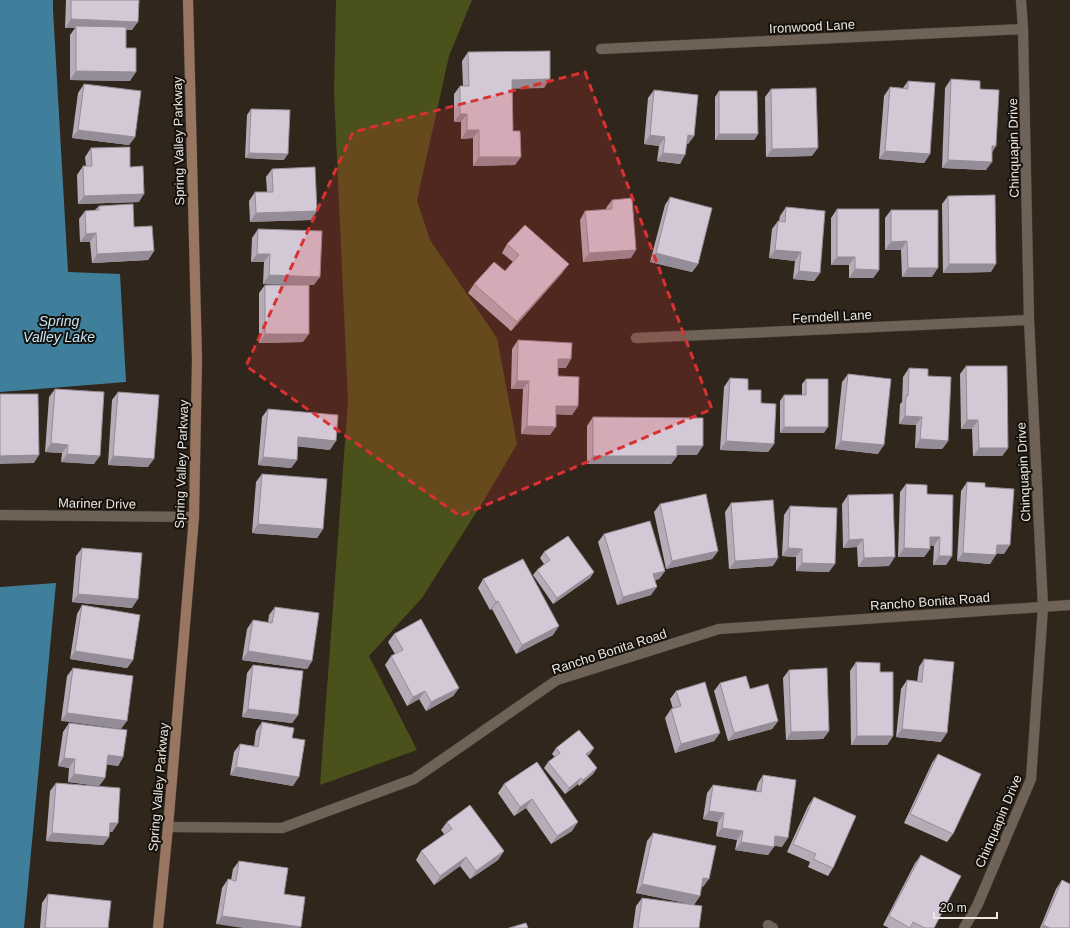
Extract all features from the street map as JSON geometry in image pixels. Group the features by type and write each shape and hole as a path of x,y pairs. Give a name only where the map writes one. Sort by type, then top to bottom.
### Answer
{"street":[{"name":"Spring Valley Parkway","path":"158,928 194,517 197,360 188,0"},
{"name":"Chinquapin Drive","path":"964,928 976,906 1031,779 1043,607 1029,320 1022,0"},
{"name":"Ironwood Lane","path":"601,49 1023,29"},
{"name":"Ferndell Lane","path":"636,338 1029,320"},
{"name":"Mariner Drive","path":"0,515 194,517"},
{"name":"Rancho Bonita Road","path":"168,827 282,828 414,779 557,680 719,629 1070,605"}],"highlighted area":[{"path":"585,72 712,409 460,516 246,366 353,132"}],"green space":[{"path":"336,0 472,0 449,56 417,200 430,240 497,338 517,444 484,500 422,598 369,656 417,750 320,785 348,400 334,93"}],"water":[{"name":"Spring Valley Lake","path":"0,0 53,0 68,272 120,274 126,382 0,392"},
{"path":"56,583 24,928 0,928 0,587"}],"building":[{"path":"71,0 139,0 138,22 71,19"},
{"path":"76,26 126,27 126,48 136,48 136,72 76,71"},
{"path":"550,51 550,79 512,80 513,131 520,131 521,157 479,157 479,130 467,130 467,114 460,114 460,86 469,86 468,52"},
{"path":"951,79 980,81 980,89 999,90 996,146 992,146 992,162 948,160"},
{"path":"908,81 935,83 930,154 885,151 890,87 908,89"},
{"path":"84,84 141,91 135,137 78,130"},
{"path":"816,88 818,148 772,149 771,89"},
{"path":"654,90 698,95 694,136 688,135 685,155 663,153 665,137 650,135"},
{"path":"719,91 757,91 758,134 719,134"},
{"path":"251,109 290,110 288,154 249,153"},
{"path":"130,147 130,167 143,166 144,194 84,196 83,166 92,166 91,148"},
{"path":"315,167 317,211 256,213 255,192 273,192 272,169"},
{"path":"995,195 996,264 949,264 948,196"},
{"path":"670,197 712,208 698,264 656,253"},
{"path":"632,198 636,250 589,253 585,211 612,209 612,200"},
{"path":"133,204 134,227 152,226 154,251 97,254 96,233 86,234 85,211 99,210 99,206"},
{"path":"786,207 825,211 820,273 799,271 801,252 775,250 778,221 785,222"},
{"path":"837,209 879,209 879,270 855,269 855,257 837,257"},
{"path":"891,210 938,210 938,268 908,268 907,241 891,242"},
{"path":"525,225 569,264 517,322 474,284 494,262 505,271 519,255 507,244"},
{"path":"258,229 322,231 320,277 269,275 270,254 257,254"},
{"path":"265,285 309,285 309,334 265,334"},
{"path":"518,340 572,343 571,359 558,359 558,376 579,377 578,406 556,406 556,427 527,426 529,381 517,381"},
{"path":"966,366 1007,366 1008,448 979,448 978,420 967,420"},
{"path":"909,368 928,369 928,376 951,377 948,441 920,439 922,417 905,416 906,396 908,396"},
{"path":"848,374 891,379 884,445 841,441"},
{"path":"730,378 748,379 748,390 761,390 761,403 776,404 774,444 726,441"},
{"path":"806,379 828,379 828,427 784,427 784,395 806,395"},
{"path":"55,389 104,392 100,456 67,454 68,445 51,443"},
{"path":"118,392 159,395 154,459 113,456"},
{"path":"0,394 38,394 39,455 0,456"},
{"path":"268,409 338,415 336,441 298,437 297,460 263,457"},
{"path":"593,417 703,418 703,446 677,446 677,456 593,456"},
{"path":"262,474 327,479 323,529 258,524"},
{"path":"967,482 985,483 985,487 1014,489 1010,545 997,545 996,555 963,553"},
{"path":"906,484 927,485 927,494 953,495 952,556 939,556 940,537 930,537 930,549 904,548"},
{"path":"706,494 718,551 672,561 660,504"},
{"path":"893,494 895,557 864,558 863,539 849,540 848,495"},
{"path":"773,500 778,558 735,561 731,503"},
{"path":"790,506 837,508 835,564 802,563 802,549 788,548"},
{"path":"650,521 665,571 653,574 657,587 623,597 604,534"},
{"path":"568,536 594,572 557,598 537,570 550,560 544,552"},
{"path":"82,548 142,553 138,599 78,594"},
{"path":"523,559 559,626 522,645 498,601 496,602 483,579"},
{"path":"82,605 140,615 133,660 75,651"},
{"path":"275,607 319,613 312,661 248,651 253,620 272,623"},
{"path":"421,619 459,688 431,702 425,691 413,697 391,656 403,650 394,634"},
{"path":"924,659 954,662 947,733 902,729 907,680 922,682"},
{"path":"856,662 880,663 880,672 893,672 893,736 857,736"},
{"path":"253,665 303,671 298,715 248,709"},
{"path":"73,668 133,676 127,721 67,713"},
{"path":"827,668 829,731 791,732 789,670"},
{"path":"746,676 750,689 768,684 778,721 734,733 720,683"},
{"path":"705,682 720,733 681,744 671,709 681,706 676,691"},
{"path":"262,722 294,728 292,738 305,740 299,777 236,767 240,744 258,747"},
{"path":"69,723 127,730 123,757 108,755 105,778 74,774 75,759 64,758"},
{"path":"579,730 594,748 586,754 597,768 583,780 581,778 569,788 548,762 560,753 556,748"},
{"path":"938,754 981,774 953,834 910,814"},
{"path":"537,762 578,822 557,836 532,799 520,807 504,784"},
{"path":"763,775 796,780 788,838 775,836 774,847 741,842 743,831 722,828 724,813 709,811 713,785 761,792"},
{"path":"56,783 120,788 118,823 110,823 109,837 52,833"},
{"path":"814,797 856,816 833,868 813,859 816,854 793,844"},
{"path":"470,805 504,851 476,871 466,857 440,876 421,851 452,829 447,822"},
{"path":"653,833 716,846 709,879 703,878 700,896 642,884"},
{"path":"921,855 961,876 934,928 925,928 913,922 910,928 889,916"},
{"path":"239,861 288,868 284,894 305,897 301,927 222,916 228,879 236,881"},
{"path":"1062,880 1070,884 1070,928 1050,928 1043,925"},
{"path":"48,894 111,901 108,928 45,928"},
{"path":"642,898 702,906 699,928 638,928"},
{"path":"526,923 528,928 509,928"}]}
